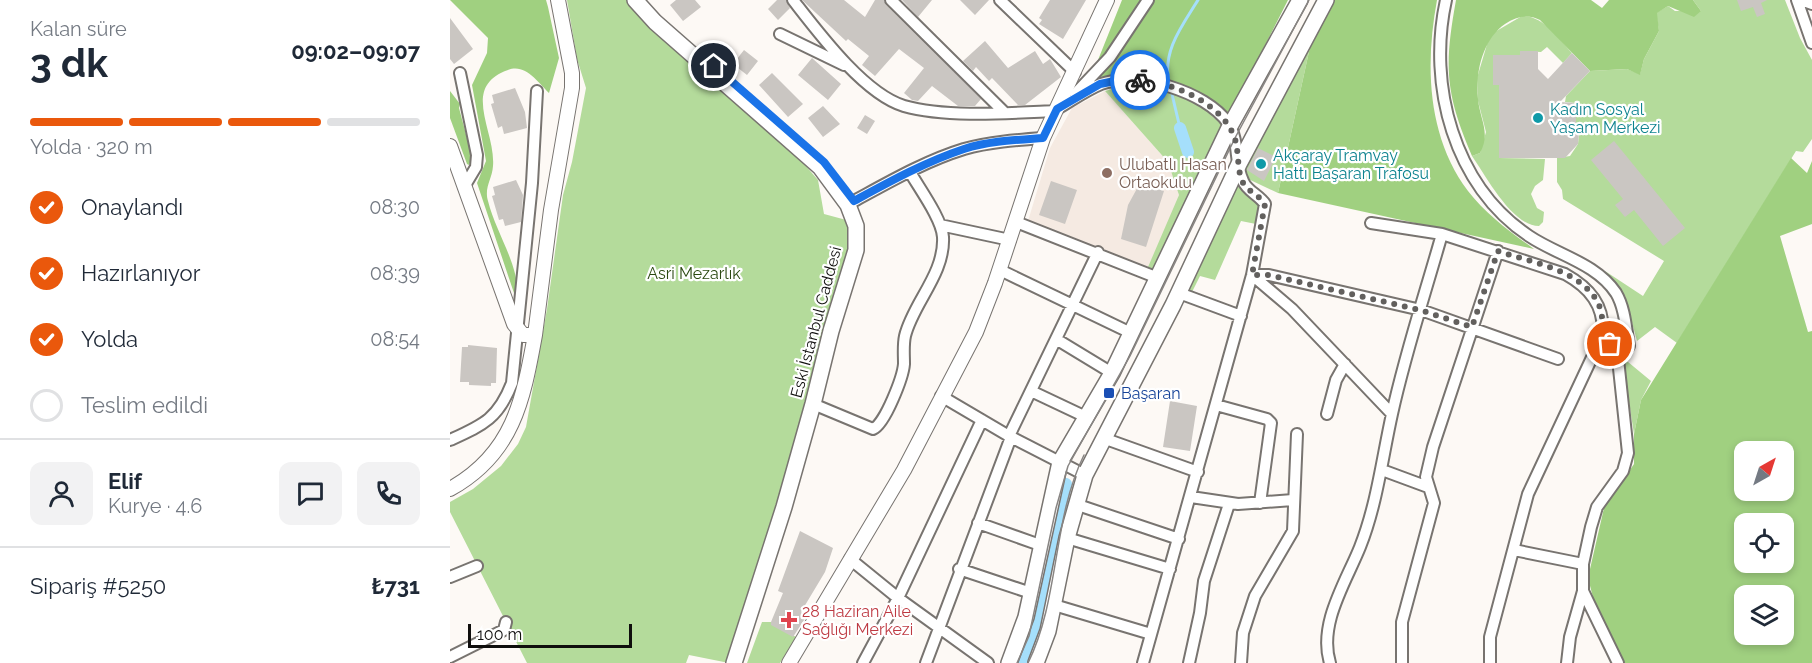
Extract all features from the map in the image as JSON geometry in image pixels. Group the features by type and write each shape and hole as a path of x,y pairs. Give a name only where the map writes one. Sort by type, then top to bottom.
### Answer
{"main road":[{"name":"Eski İstanbul Caddesi","path":"635,0 655,22 820,167 848,205 856,226 856,250 831,331 789,509 739,663"},
{"name":"Eski İstanbul Caddesi","path":"644,0 681,38 824,162 854,201 861,224 862,243 815,406 734,663"},
{"path":"1009,663 1022,633 1040,545 1072,469 1086,417 1112,373 1230,126 1300,0"},
{"path":"1072,469 1103,438 1179,293 1239,164 1326,0"},
{"path":"1038,663 1054,605 1076,504 1072,469"}],"street":[{"path":"450,489 479,469 506,437 523,395 535,335 551,210 572,88 572,73 558,0"},
{"path":"793,0 850,68"},
{"path":"891,0 1005,113"},
{"path":"1000,0 1075,72"},
{"path":"789,663 904,470 976,332 1000,270 1043,138 1107,0"},
{"path":"1056,110 1090,80 1110,57 1148,0"},
{"path":"1446,0 1440,37 1442,84 1451,128 1464,158 1486,194 1513,223 1529,236 1602,277 1616,294 1623,314 1629,346 1615,350"},
{"path":"1799,0 1812,4"},
{"path":"1799,0 1812,43"},
{"path":"780,34 850,68 886,96 905,106 954,112 1005,113 1056,110 1100,84 1125,79 1156,83 1182,92 1212,108 1230,126 1245,187 1261,199 1266,211 1241,316 1143,663"},
{"path":"460,73 478,161 465,187"},
{"path":"450,440 484,424 506,400 516,366 532,183 537,91"},
{"path":"854,201 910,172 963,150 1009,140 1043,138"},
{"path":"450,146 519,333"},
{"path":"815,406 848,417 868,429 873,429 881,423 903,372 905,334 939,260 943,239 939,225 910,172"},
{"path":"1016,222 1098,252 1158,278"},
{"path":"1371,223 1442,234 1565,274 1578,281 1597,301 1601,311 1603,334 1535,476 1490,637 1490,663"},
{"path":"939,225 1010,240"},
{"path":"1330,663 1326,644 1327,635 1342,586 1368,527 1382,470 1392,414 1442,234"},
{"path":"1402,663 1402,622 1434,503 1426,477 1433,447 1498,251"},
{"path":"926,663 1010,436 1098,252"},
{"path":"1000,270 1131,333"},
{"path":"1252,275 1269,275 1420,310 1558,359"},
{"path":"1252,275 1280,297 1392,414"},
{"path":"1179,293 1241,316"},
{"path":"519,333 535,335"},
{"path":"1567,663 1570,637 1583,591 1583,564 1597,507 1623,471 1628,453 1615,350 1603,334"},
{"path":"1056,339 1112,373"},
{"path":"1327,414 1336,380 1345,364"},
{"path":"1031,391 1086,417"},
{"path":"941,396 1072,469"},
{"path":"1216,405 1267,419 1271,423 1260,504"},
{"path":"863,663 898,598 982,420"},
{"path":"1241,663 1243,633 1255,596 1293,531 1297,434"},
{"path":"1103,438 1198,472"},
{"path":"1382,470 1428,487"},
{"path":"1191,497 1230,504 1260,504 1293,500"},
{"path":"1076,504 1179,539"},
{"path":"1189,663 1200,613 1204,581 1230,504"},
{"path":"978,523 1040,545"},
{"path":"1067,538 1170,569"},
{"path":"1514,550 1583,564"},
{"path":"850,559 898,598 988,663"},
{"path":"450,577 477,566"},
{"path":"959,569 1031,593"},
{"path":"1583,591 1618,663"},
{"path":"1054,605 1151,634"},
{"path":"450,657 504,630 506,622"}],"shaded area":[{"name":"Ulubatlı Hasan Ortaokulu","path":"1105,91 1168,162 1177,183 1179,195 1175,209 1148,267 1028,221 1050,148 1072,108"}],"green space":[{"path":"450,0 546,0 548,7 559,58 549,93 526,71 514,69 494,78 486,87 483,99 493,153 487,196 516,277 517,302 477,183 486,161 472,85 487,53 488,38"},
{"name":"Asri Mezarlık","path":"567,0 628,0 786,143 818,180 824,214 850,221 852,249 729,663 689,655 686,663 527,663 450,512 450,502 473,489 501,466 518,444 526,427 547,309 563,195 572,162 586,88 577,59"},
{"path":"1122,0 1288,0 1229,116 1194,92 1154,76 1126,74 1100,84 1090,80"},
{"path":"1334,0 1437,0 1433,25 1431,74 1437,124 1444,147 1454,170 1475,199 1499,222 1534,249 1278,193 1310,47"},
{"path":"1456,0 1591,0 1602,8 1609,0 1693,0 1701,11 1694,17 1668,6 1657,13 1659,31 1644,59 1640,75 1627,69 1590,71 1536,18 1522,17 1505,24 1491,38 1479,67 1477,89 1485,139 1480,153 1472,156 1456,114 1449,80 1450,44"},
{"path":"1693,0 1785,0 1800,38 1812,60 1812,139 1803,152 1796,151 1677,343 1655,327 1637,341 1625,296 1605,271 1643,296 1664,261 1563,199 1562,190 1557,182 1557,158 1570,156 1578,144 1579,134 1576,133 1576,103 1565,102 1566,96 1590,71 1627,69 1640,74 1644,59 1659,31 1656,13 1668,6 1675,11 1701,11"},
{"path":"1522,16 1544,24 1572,53 1563,63 1547,47 1541,52 1520,51 1520,62 1514,55 1494,55 1493,85 1511,85 1499,93 1499,158 1545,159 1543,180 1535,186 1531,194 1537,208 1544,212 1543,222 1539,226 1529,224 1510,209 1492,187 1472,156 1480,153 1486,132 1478,101 1477,78 1488,41 1493,33"},
{"path":"1319,27 1310,47 1278,193 1246,178 1241,165"},
{"path":"1128,84 1168,91 1193,101 1226,125 1159,271 1148,267 1179,195 1168,162 1105,91"},
{"path":"450,91 460,104 459,108 472,157 469,165 450,118"},
{"path":"1791,158 1807,173 1812,161 1812,224 1780,236 1808,332 1812,331 1812,663 1622,663 1594,601 1589,582 1604,508 1634,464 1634,434 1641,400"},
{"path":"1237,182 1261,204 1256,224 1241,221 1215,280 1200,276 1191,294 1183,290"},
{"path":"1622,357 1651,381 1641,400 1634,434"},
{"path":"762,622 771,622 796,637 780,663 747,663"}],"building":[{"path":"676,0 695,0 701,7 683,21 670,5"},
{"path":"777,0 786,0 790,8 778,20 768,9"},
{"path":"802,0 844,0 865,17 875,0 884,0 886,5 981,99 975,106 958,106 932,86 918,101 912,100 904,93 924,68 899,49 875,76 862,65 869,56 848,39 846,41"},
{"path":"902,0 932,0 918,17"},
{"path":"960,0 989,0 975,15"},
{"path":"1050,0 1086,0 1063,39 1039,24 1042,20 1039,18"},
{"path":"1737,0 1767,0 1761,3 1765,14 1757,17 1753,7 1741,11"},
{"path":"450,18 473,49 454,64 450,59"},
{"path":"985,41 1008,68 1035,51 1043,64 1050,59 1061,77 1025,105 1018,105 992,78 989,81 976,67 973,71 963,61"},
{"path":"744,50 758,61 747,75 733,64"},
{"name":"Kadın Sosyal Yaşam Merkezi","path":"1520,51 1538,51 1538,69 1548,79 1572,53 1590,71 1560,102 1576,103 1576,133 1579,133 1578,144 1565,158 1499,158 1499,85 1493,85 1493,55 1520,55"},
{"path":"812,58 841,84 828,100 798,75"},
{"path":"772,73 803,104 788,117 759,85"},
{"path":"515,88 525,112 527,128 504,134 502,126 498,128 491,104 494,103 492,95"},
{"path":"823,106 840,124 823,137 808,118"},
{"path":"865,115 875,121 867,134 857,128"},
{"path":"1614,141 1685,228 1663,246 1634,210 1625,217 1615,205 1623,199 1591,160"},
{"name":"Akçaray Tramvay Hattı Başaran Trafosu","path":"1258,148 1276,157 1264,181 1247,170"},
{"path":"516,180 523,195 521,222 505,226 503,219 499,220 492,196 495,195 493,187"},
{"path":"1051,181 1077,190 1065,224 1039,215"},
{"path":"1140,183 1164,191 1146,247 1121,239 1128,205"},
{"path":"468,345 497,348 496,383 491,383 491,386 469,385 469,382 460,382 462,347 468,347"},
{"path":"1170,401 1197,406 1190,451 1163,447"},
{"path":"800,531 833,548 825,572 801,612 806,617 793,637 771,625 771,622 783,593 778,591"}],"waterway":[{"path":"1169,83 1168,60 1171,50 1180,29 1198,0"},
{"path":"1171,90 1180,128"},
{"path":"1180,128 1188,152"},
{"path":"1022,663 1035,637 1066,484"}],"tram line":[{"path":"1017,663 1029,636 1056,508 1068,466 1130,356 1235,138 1309,0"},
{"path":"1028,663 1046,612 1066,506 1084,455"}],"way so far":[{"path":"1140,80 1156,83 1197,99 1222,116 1230,126 1241,179 1245,187 1265,204 1266,211 1252,275 1269,275 1420,310 1472,327 1498,251 1565,274 1578,281 1597,301 1601,311 1603,334 1610,344"}],"place":[{"name":"Kadın Sosyal Yaşam Merkezi","path":"1538,118"},
{"name":"Akçaray Tramvay Hattı Başaran Trafosu","path":"1261,164"},
{"name":"Ulubatlı Hasan Ortaokulu","path":"1107,173"},
{"name":"Başaran","path":"1109,393"},
{"name":"28 Haziran Aile Sağlığı Merkezi","path":"789,620"}],"route":[{"path":"714,66 824,162 854,201 910,172 963,150 1009,140 1043,138 1057,109 1100,84 1125,79 1140,80"}]}
